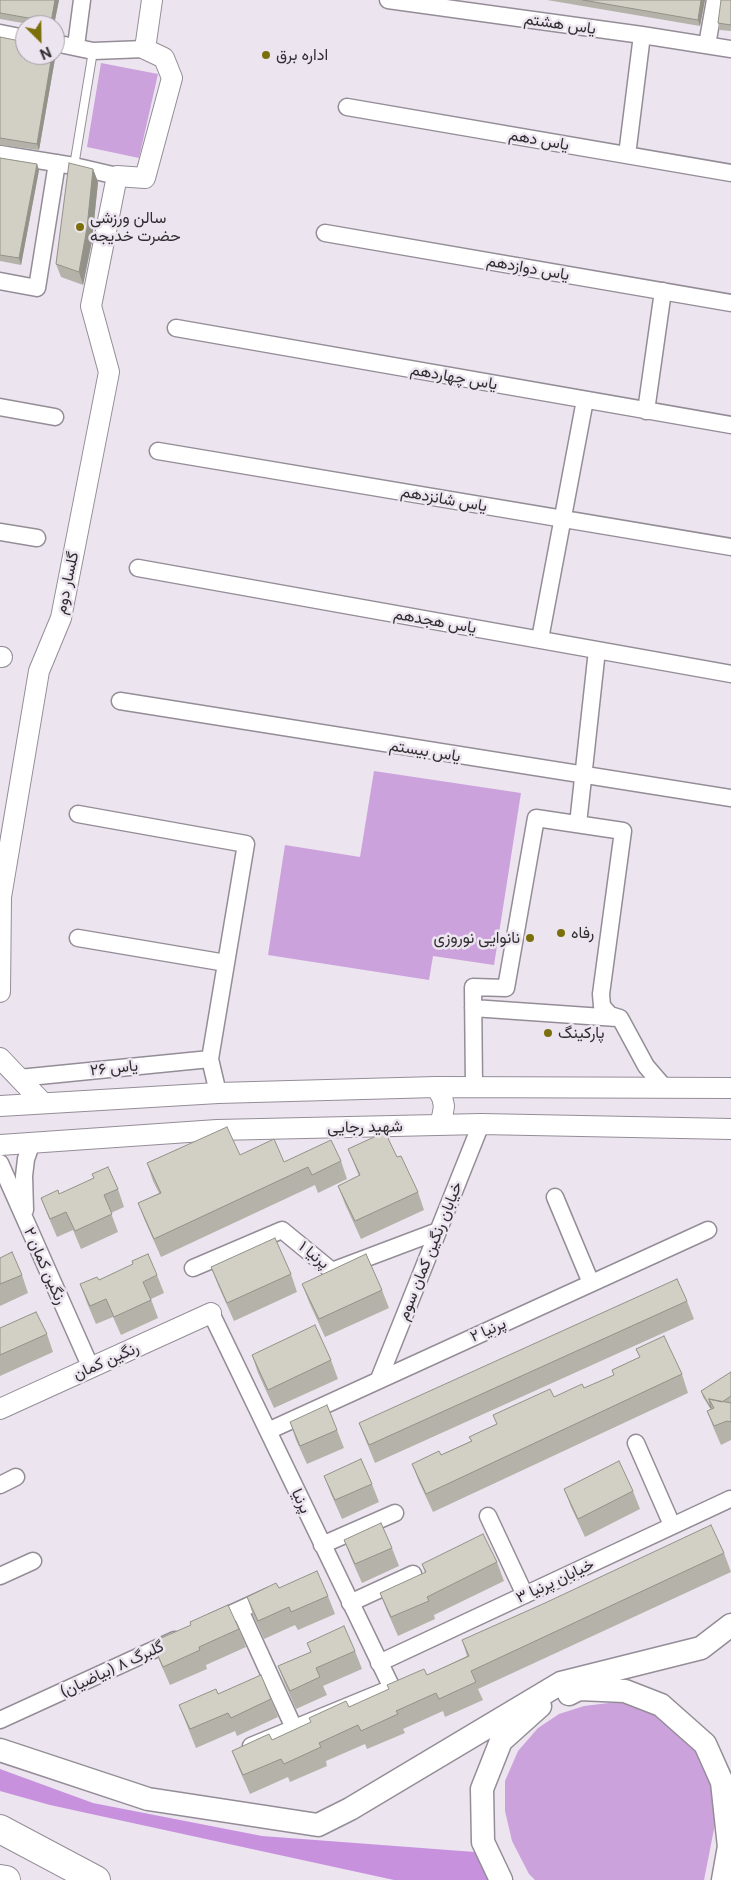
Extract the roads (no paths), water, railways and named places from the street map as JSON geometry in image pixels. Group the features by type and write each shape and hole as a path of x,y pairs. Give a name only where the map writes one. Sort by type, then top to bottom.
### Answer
{"highway":[{"path":"0,1829 96,1880"},
{"path":"0,1879 6,1880"}],"main road":[{"path":"0,1750 148,1799 318,1825 350,1809 561,1683 701,1648 731,1625"},
{"path":"501,1880 484,1842 482,1789 501,1741 539,1707 580,1689 625,1691 661,1704 705,1744 722,1782 730,1841 723,1880"}],"street":[{"path":"76,46 82,0"},
{"path":"145,49 152,0"},
{"name":"یاس هشتم","path":"388,0 731,49"},
{"path":"708,46 715,0"},
{"path":"0,33 15,36"},
{"path":"627,155 642,35"},
{"path":"0,154 74,166 117,176 145,178 172,78 164,58 145,49 94,51 65,44"},
{"name":"یاس دهم","path":"347,107 731,173"},
{"path":"0,282 37,288 57,164"},
{"name":"گلسار دوم","path":"0,992 1,897 39,671 61,618 109,372 91,306 117,176"},
{"name":"یاس دوازدهم","path":"324,232 731,303"},
{"path":"646,411 663,291"},
{"name":"یاس چهاردهم","path":"176,328 731,425"},
{"path":"540,639 585,400"},
{"path":"0,407 56,417"},
{"name":"یاس شانزدهم","path":"158,451 731,547"},
{"path":"0,532 37,538"},
{"name":"یاس هجدهم","path":"138,568 731,674"},
{"path":"578,824 597,650"},
{"name":"یاس بیستم","path":"120,701 731,798"},
{"path":"78,814 246,844 210,1059 218,1093"},
{"path":"474,1087 473,987 506,988 536,818 623,831 601,994 602,1006 610,1015 620,1018 646,1066 664,1087"},
{"path":"78,938 226,963"},
{"path":"473,1008 620,1018"},
{"path":"0,1058 43,1103"},
{"name":"یاس ۲۶","path":"19,1078 210,1059"},
{"path":"436,1087 442,1097 444,1106 442,1118 438,1125"},
{"path":"0,1106 218,1093 436,1087 731,1088"},
{"name":"شهید رجایی","path":"0,1145 217,1130 481,1124 731,1129"},
{"name":"خیابان رنگین کمان سوم","path":"379,1379 481,1124"},
{"path":"25,1220 24,1176 26,1159 32,1142"},
{"name":"رنگین کمان ۲","path":"0,1163 91,1368"},
{"path":"555,1196 590,1283"},
{"name":"پرنیا ۱","path":"193,1268 282,1230 332,1271 438,1231"},
{"name":"پرنیا ۲","path":"268,1431 708,1230"},
{"name":"رنگین کمان","path":"0,1410 211,1313"},
{"name":"پرنیا","path":"211,1313 392,1688 294,1728"},
{"path":"397,1335 403,1347 416,1363"},
{"path":"636,1443 672,1526"},
{"path":"0,1485 16,1477"},
{"name":"خیابان پرنیا ۳","path":"379,1663 730,1499"},
{"path":"322,1545 395,1513"},
{"path":"488,1516 525,1595"},
{"path":"0,1576 33,1561"},
{"path":"316,1575 332,1567"},
{"path":"350,1603 413,1574"},
{"name":"گلبرگ ۸ (بیاضیان)","path":"0,1720 282,1590"},
{"path":"240,1610 294,1728 242,1750"}],"lane":[{"path":"74,166 94,51"}],"place":[{"name":"اداره برق","path":"266,55"},
{"name":"سالن ورزشی حضرت خدیجه","path":"80,227"},
{"name":"رفاه","path":"561,933"},
{"name":"نانوایی نوروزی","path":"530,938"},
{"name":"پارکینگ","path":"548,1033"}]}
